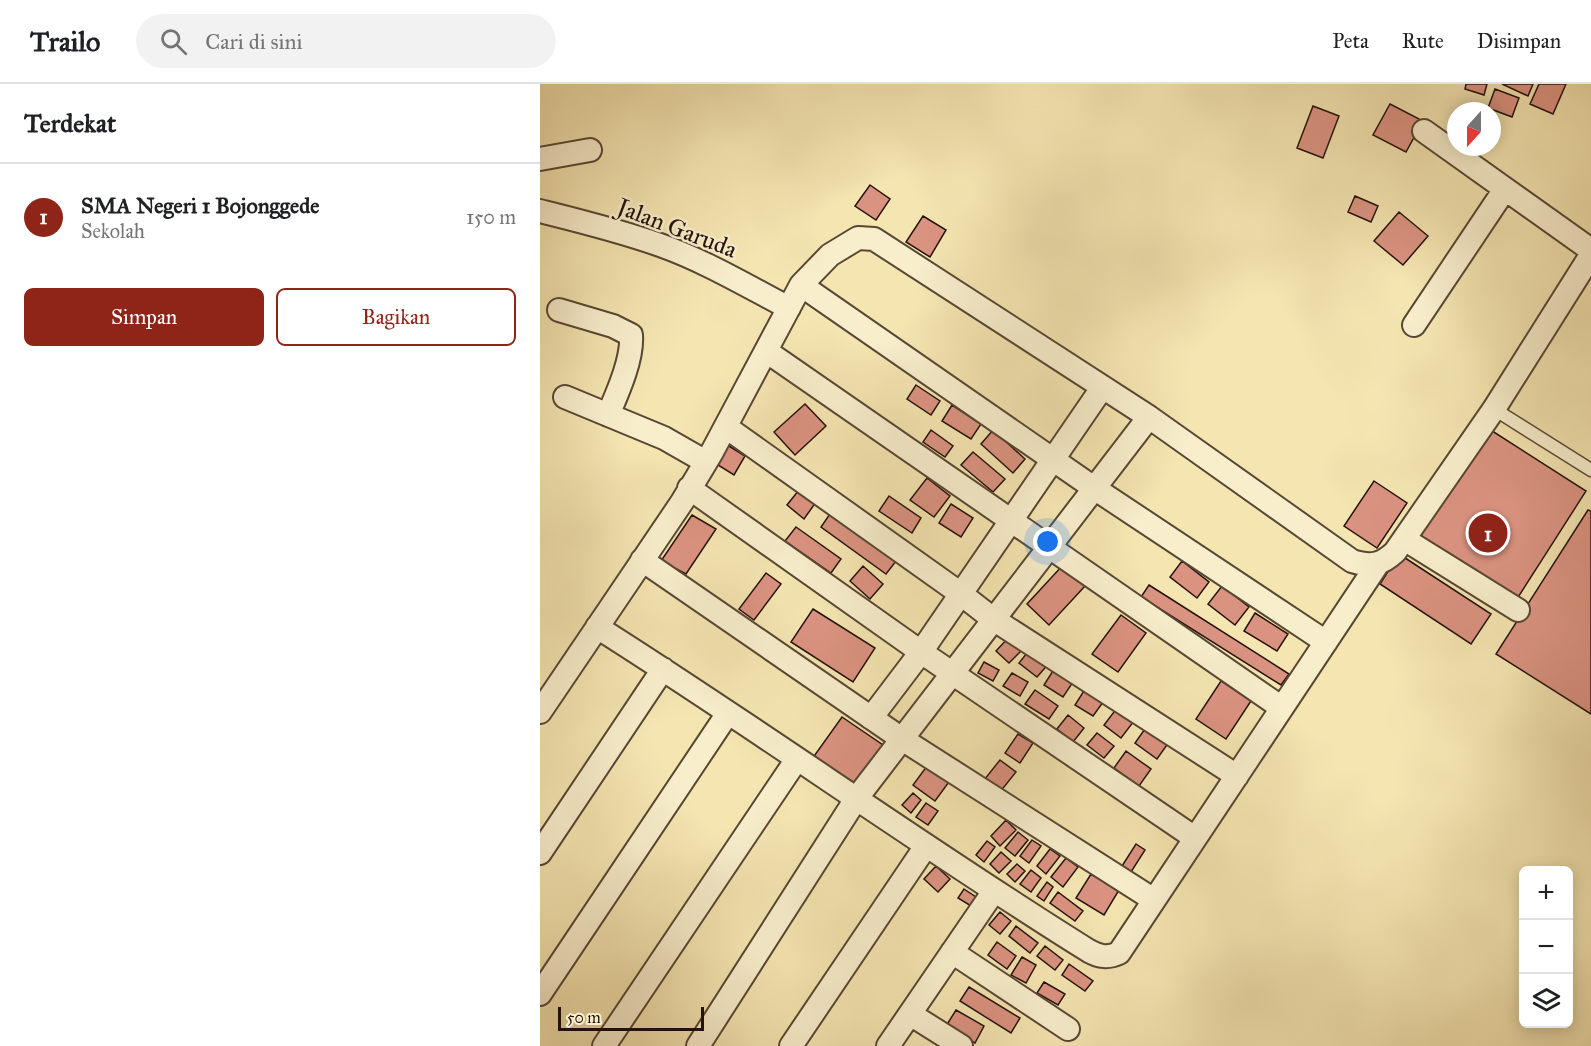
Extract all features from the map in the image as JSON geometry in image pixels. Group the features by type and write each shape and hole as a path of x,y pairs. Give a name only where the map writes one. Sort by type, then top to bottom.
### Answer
{"street":[{"path":"1424,131 1591,250"},
{"path":"540,159 590,150"},
{"path":"1414,326 1505,189"},
{"name":"Jalan Garuda","path":"540,211 661,245 706,264 789,308"},
{"path":"540,712 706,462 801,285 822,262 858,238 874,239 1149,417 1352,561 1364,565 1377,565"},
{"path":"597,627 994,891 1089,951 1104,957 1112,956 1119,953 1377,565 1395,552 1494,409 1591,255"},
{"path":"801,285 1094,488 1326,642"},
{"path":"560,310 613,326 631,336 630,352 622,380 608,415"},
{"path":"766,351 1282,708"},
{"path":"871,718 921,652 1102,388"},
{"path":"565,397 664,438 706,462"},
{"path":"698,1046 856,799 1149,417"},
{"path":"726,427 993,619 1237,776"},
{"path":"689,488 921,652 1196,838"},
{"path":"1404,539 1518,610"},
{"path":"642,560 902,740 1154,900"},
{"path":"540,853 663,669"},
{"path":"540,994 728,713"},
{"path":"604,1046 797,759"},
{"path":"791,1046 926,846"},
{"path":"888,1046 994,891"},
{"path":"952,952 1068,1029"},
{"path":"910,1014 961,1046"}],"lane":[{"path":"1494,409 1591,470"}],"building":[{"path":"1466,84 1487,84 1484,95 1465,89"},
{"path":"1502,84 1533,84 1528,96"},
{"path":"1539,84 1566,84 1553,114 1530,104"},
{"path":"1495,89 1519,98 1512,117 1501,113 1501,102 1490,102"},
{"path":"1390,104 1423,121 1406,152 1373,135"},
{"path":"1313,106 1339,116 1323,158 1297,148"},
{"path":"870,185 890,199 876,220 855,206"},
{"path":"1355,196 1378,206 1371,222 1348,212"},
{"path":"1399,212 1428,236 1403,265 1374,241"},
{"path":"923,216 946,230 930,257 906,242"},
{"path":"916,385 940,401 931,415 907,399"},
{"path":"805,404 826,426 795,455 774,432"},
{"path":"952,405 981,424 971,439 942,421"},
{"path":"1486,427 1586,491 1515,602 1410,535"},
{"path":"931,430 953,446 945,457 923,442"},
{"path":"993,430 1025,459 1013,473 981,444"},
{"path":"721,441 745,456 734,475 710,460"},
{"path":"973,452 1005,479 993,492 961,465"},
{"path":"927,478 950,496 934,517 910,500"},
{"path":"1374,481 1407,503 1377,548 1344,526"},
{"path":"799,490 816,502 804,519 787,505"},
{"path":"889,496 921,518 912,533 879,511"},
{"path":"951,504 973,518 961,537 939,523"},
{"path":"834,508 900,556 886,574 821,527"},
{"path":"1588,510 1591,511 1591,714 1496,654"},
{"path":"692,515 716,529 686,574 661,561"},
{"path":"796,527 841,559 831,573 785,541"},
{"path":"1399,554 1491,614 1471,644 1380,584"},
{"path":"1182,561 1209,582 1197,598 1170,577"},
{"path":"1063,565 1085,586 1049,625 1027,604"},
{"path":"863,566 883,584 870,599 850,581"},
{"path":"766,573 781,584 754,620 739,609"},
{"path":"1149,585 1289,674 1281,685 1141,597"},
{"path":"1222,586 1249,607 1235,625 1208,604"},
{"path":"813,609 875,648 853,682 791,642"},
{"path":"1255,613 1288,634 1277,651 1244,631"},
{"path":"1121,615 1146,633 1118,672 1092,654"},
{"path":"1010,636 1023,649 1009,663 996,651"},
{"path":"1031,648 1050,662 1037,677 1019,663"},
{"path":"984,662 999,670 993,681 978,673"},
{"path":"1056,666 1075,679 1063,697 1044,685"},
{"path":"1012,673 1028,682 1020,696 1003,686"},
{"path":"1221,681 1251,701 1226,739 1196,719"},
{"path":"1087,686 1106,698 1093,716 1075,705"},
{"path":"1035,690 1058,706 1049,719 1025,704"},
{"path":"1117,708 1134,721 1121,738 1104,725"},
{"path":"1068,715 1084,728 1073,742 1057,729"},
{"path":"842,717 883,745 854,788 812,759"},
{"path":"1147,726 1169,742 1157,759 1135,743"},
{"path":"1097,733 1114,746 1104,758 1087,745"},
{"path":"1018,734 1033,743 1020,763 1005,753"},
{"path":"1126,751 1151,769 1139,786 1114,768"},
{"path":"1000,760 1016,772 1000,792 984,780"},
{"path":"927,766 949,782 935,801 913,785"},
{"path":"913,793 921,800 911,813 902,805"},
{"path":"926,803 938,811 928,825 916,817"},
{"path":"1006,820 1016,830 1000,846 991,836"},
{"path":"1018,832 1028,840 1015,856 1005,848"},
{"path":"1032,840 1041,846 1029,863 1020,856"},
{"path":"987,841 995,847 984,862 976,855"},
{"path":"1136,844 1145,850 1131,872 1122,866"},
{"path":"1050,849 1060,856 1046,874 1037,866"},
{"path":"1001,852 1011,861 999,873 990,864"},
{"path":"1066,858 1078,867 1063,887 1051,877"},
{"path":"1017,864 1025,871 1015,882 1007,874"},
{"path":"936,866 950,879 938,892 924,879"},
{"path":"1031,870 1041,878 1031,892 1020,884"},
{"path":"1091,874 1119,890 1104,915 1076,898"},
{"path":"1047,882 1053,887 1044,901 1037,896"},
{"path":"964,889 976,897 971,906 958,898"},
{"path":"1058,892 1083,911 1075,921 1050,903"},
{"path":"1000,912 1011,921 1000,934 989,925"},
{"path":"1016,926 1038,943 1030,953 1009,936"},
{"path":"997,942 1016,956 1007,969 988,955"},
{"path":"1045,946 1063,960 1055,970 1037,956"},
{"path":"1022,957 1036,965 1026,983 1011,975"},
{"path":"1069,964 1093,981 1085,991 1062,975"},
{"path":"1044,982 1065,994 1058,1005 1037,993"},
{"path":"969,987 1020,1018 1011,1033 960,1001"},
{"path":"956,1010 984,1026 975,1043 946,1026"}],"place":[{"name":"SMA Negeri 1 Bojonggede","path":"1488,533"}]}
